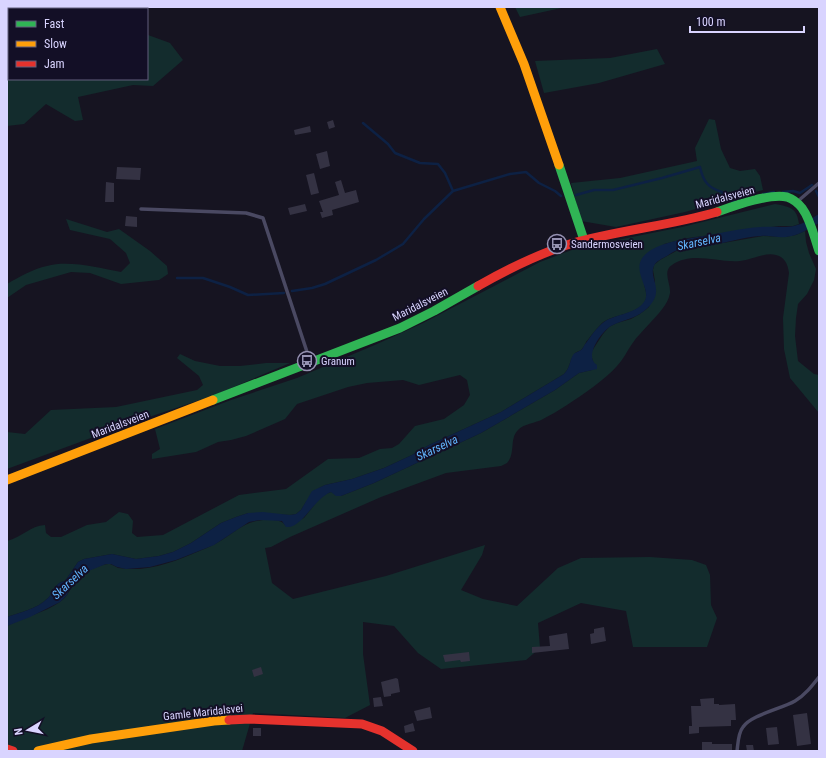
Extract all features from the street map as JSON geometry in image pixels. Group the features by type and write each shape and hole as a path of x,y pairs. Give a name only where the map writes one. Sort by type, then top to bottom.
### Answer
{"street":[{"path":"500,7 512,31 533,85 584,240"},
{"name":"Maridalsveien","path":"7,480 409,325 527,260 554,249 584,240 691,219 775,196 786,197 797,202"},
{"path":"797,202 807,216 819,251"},
{"name":"Gamle Maridalsvei","path":"38,751 84,741 194,723 250,719 362,724 385,732 413,751"},
{"path":"7,749 13,751"}],"lane":[{"path":"797,202 819,183"},
{"path":"141,209 246,213 263,218 311,363"},
{"path":"737,751 741,729 746,723 799,698 819,677"}],"green space":[{"path":"7,7 140,7 8,8 8,80 148,80 148,35 170,43 183,60 153,86 133,85 78,97 83,120 75,121 46,104 24,124 7,126"},
{"path":"515,7 566,7 520,17"},
{"path":"657,49 665,64 599,83 544,93 535,61 610,58"},
{"path":"709,119 715,120 721,149 730,168 740,171 755,169 760,176 763,190 685,212 616,227 581,221 571,183 620,178 697,161 695,148"},
{"path":"775,204 789,207 795,211 799,224 793,226 779,226 688,238 664,244 644,285 646,296 644,303 635,310 602,323 582,349 576,352 564,374 501,412 429,445 384,468 352,479 325,485 319,488 296,514 248,513 221,523 191,543 173,552 159,556 136,559 112,554 84,559 78,562 65,581 61,582 55,588 44,602 29,610 7,617 7,541 30,529 45,525 46,533 51,537 61,537 87,525 106,522 119,512 128,514 133,521 132,533 137,537 163,535 239,495 286,489 328,459 359,458 380,449 392,448 399,444 415,426 444,419 464,405 470,395 467,380 460,375 419,385 403,380 367,383 348,387 297,404 285,419 246,436 218,442 196,452 152,459 152,454 160,449 155,429 231,400 297,378 377,344 423,323 540,262 577,248 682,227"},
{"path":"66,219 107,232 119,229 150,251 167,266 168,274 159,280 121,284 90,273 71,272 26,285 7,298 7,284 42,267 56,264 74,264 121,272 130,263 126,253 110,239 70,230"},
{"path":"805,231 809,253 816,269 814,280 807,294 798,304 795,336 798,361 814,374 819,375 819,413 790,378 784,349 783,318 789,273 784,259 772,254 740,261 705,258 688,259 680,261 669,268 667,274 670,293 665,306 636,338 619,364 600,382 567,405 537,422 520,428 515,434 510,459 507,463 501,466 446,473 381,497 290,537 271,547 265,548 272,583 293,599 386,576 485,545 482,555 461,590 483,599 517,606 558,568 581,558 650,557 692,560 706,565 710,575 711,605 717,618 707,647 633,647 626,611 581,603 538,623 540,648 526,660 441,669 418,653 394,626 363,622 363,654 370,705 345,718 253,713 242,751 7,751 7,626 60,602 67,595 78,577 82,574 102,565 108,564 118,568 129,569 158,566 175,561 209,547 251,523 273,520 280,521 285,525 304,518 319,499 326,494 331,492 341,496 374,483 481,433 555,390 579,373 592,370 594,364 592,351 609,327 631,319 649,307 655,281 653,270 654,265 660,260 680,249 763,236 785,237 796,235"},
{"path":"180,354 195,361 220,366 290,363 215,395 134,422 7,469 7,432 25,434 51,410 116,407 197,390 203,385 199,376 177,358"}],"water":[{"name":"Skarselva","path":"819,214 819,223 795,235 783,237 754,237 708,246 684,248 675,251 659,261 655,264 653,269 656,291 655,297 651,304 640,314 611,326 603,333 595,344 592,356 593,361 597,365 597,369 579,373 555,390 481,433 374,483 341,496 336,496 331,492 319,500 303,518 292,526 286,527 282,521 260,520 249,522 214,545 176,560 150,567 126,569 111,564 106,564 86,572 79,576 70,588 67,595 60,602 30,617 7,626 7,617 29,610 44,602 57,585 65,581 78,562 84,559 112,554 136,559 159,556 173,552 191,543 221,523 248,513 263,512 290,515 296,514 301,510 312,491 325,485 352,479 384,468 429,445 501,412 564,374 568,369 573,355 582,349 594,332 604,322 636,309 644,302 646,290 641,277 640,263 643,256 651,250 663,244 739,229 794,226 804,223"}],"building":[{"path":"333,120 335,127 329,129 327,122"},
{"path":"310,126 311,132 295,135 294,130"},
{"path":"327,151 330,166 320,169 316,154"},
{"path":"117,167 141,168 140,180 116,179"},
{"path":"314,173 319,193 311,195 306,175"},
{"path":"341,180 345,193 356,190 359,202 332,210 333,215 322,218 320,212 323,212 319,201 339,195 335,182"},
{"path":"106,182 114,183 114,202 105,202"},
{"path":"305,204 307,211 290,215 288,208"},
{"path":"126,216 137,217 137,227 125,226"},
{"path":"604,627 606,641 591,644 590,634 594,633 594,629"},
{"path":"567,633 569,649 532,653 532,647 550,646 549,636"},
{"path":"469,652 470,661 461,662 460,660 445,662 443,655"},
{"path":"261,667 263,674 254,677 252,670"},
{"path":"396,678 398,679 400,692 384,697 381,682"},
{"path":"381,697 383,706 374,707 373,698"},
{"path":"714,698 714,704 735,704 736,720 731,720 731,726 699,727 699,733 689,734 689,726 692,726 691,706 701,706 700,699"},
{"path":"430,707 432,718 417,721 414,711"},
{"path":"807,713 811,744 797,746 793,715"},
{"path":"413,723 415,731 405,733 404,726"},
{"path":"777,727 779,744 768,745 766,728"},
{"path":"253,728 261,728 261,736 253,736"},
{"path":"702,742 712,742 712,744 732,744 732,751 702,751"},
{"path":"746,745 753,745 754,751 747,751"}],"waterway":[{"path":"363,123 388,144 395,153 420,163 438,164 445,173 453,191"},
{"path":"576,195 594,190 613,190 700,167 705,180 710,186 722,192 725,197 733,202 735,201"},
{"path":"292,291 312,288 325,284 376,260 403,244 424,219 453,191 510,174 526,172 539,183 555,191 561,196"},
{"path":"783,192 793,191 800,193 812,185"},
{"path":"816,191 819,197"},
{"path":"763,194 774,192"},
{"path":"177,278 203,278 248,295 284,293"}],"traffic: fast":[{"path":"559,165 584,240"},
{"path":"717,212 761,198 780,196 787,197 799,204 805,213 810,223 819,251"},
{"path":"213,400 400,328 478,286"}],"traffic: slow":[{"path":"500,7 524,64 559,165"},
{"path":"7,480 213,400"},
{"path":"38,751 91,739 229,720"}],"traffic: jam":[{"path":"478,286 523,262 570,244 717,212"},
{"path":"229,720 250,719 362,724 382,731 413,751"},
{"path":"7,749 13,751"}],"place":[{"name":"Sandermosveien","path":"557,244"},
{"name":"Granum","path":"307,361"}]}
